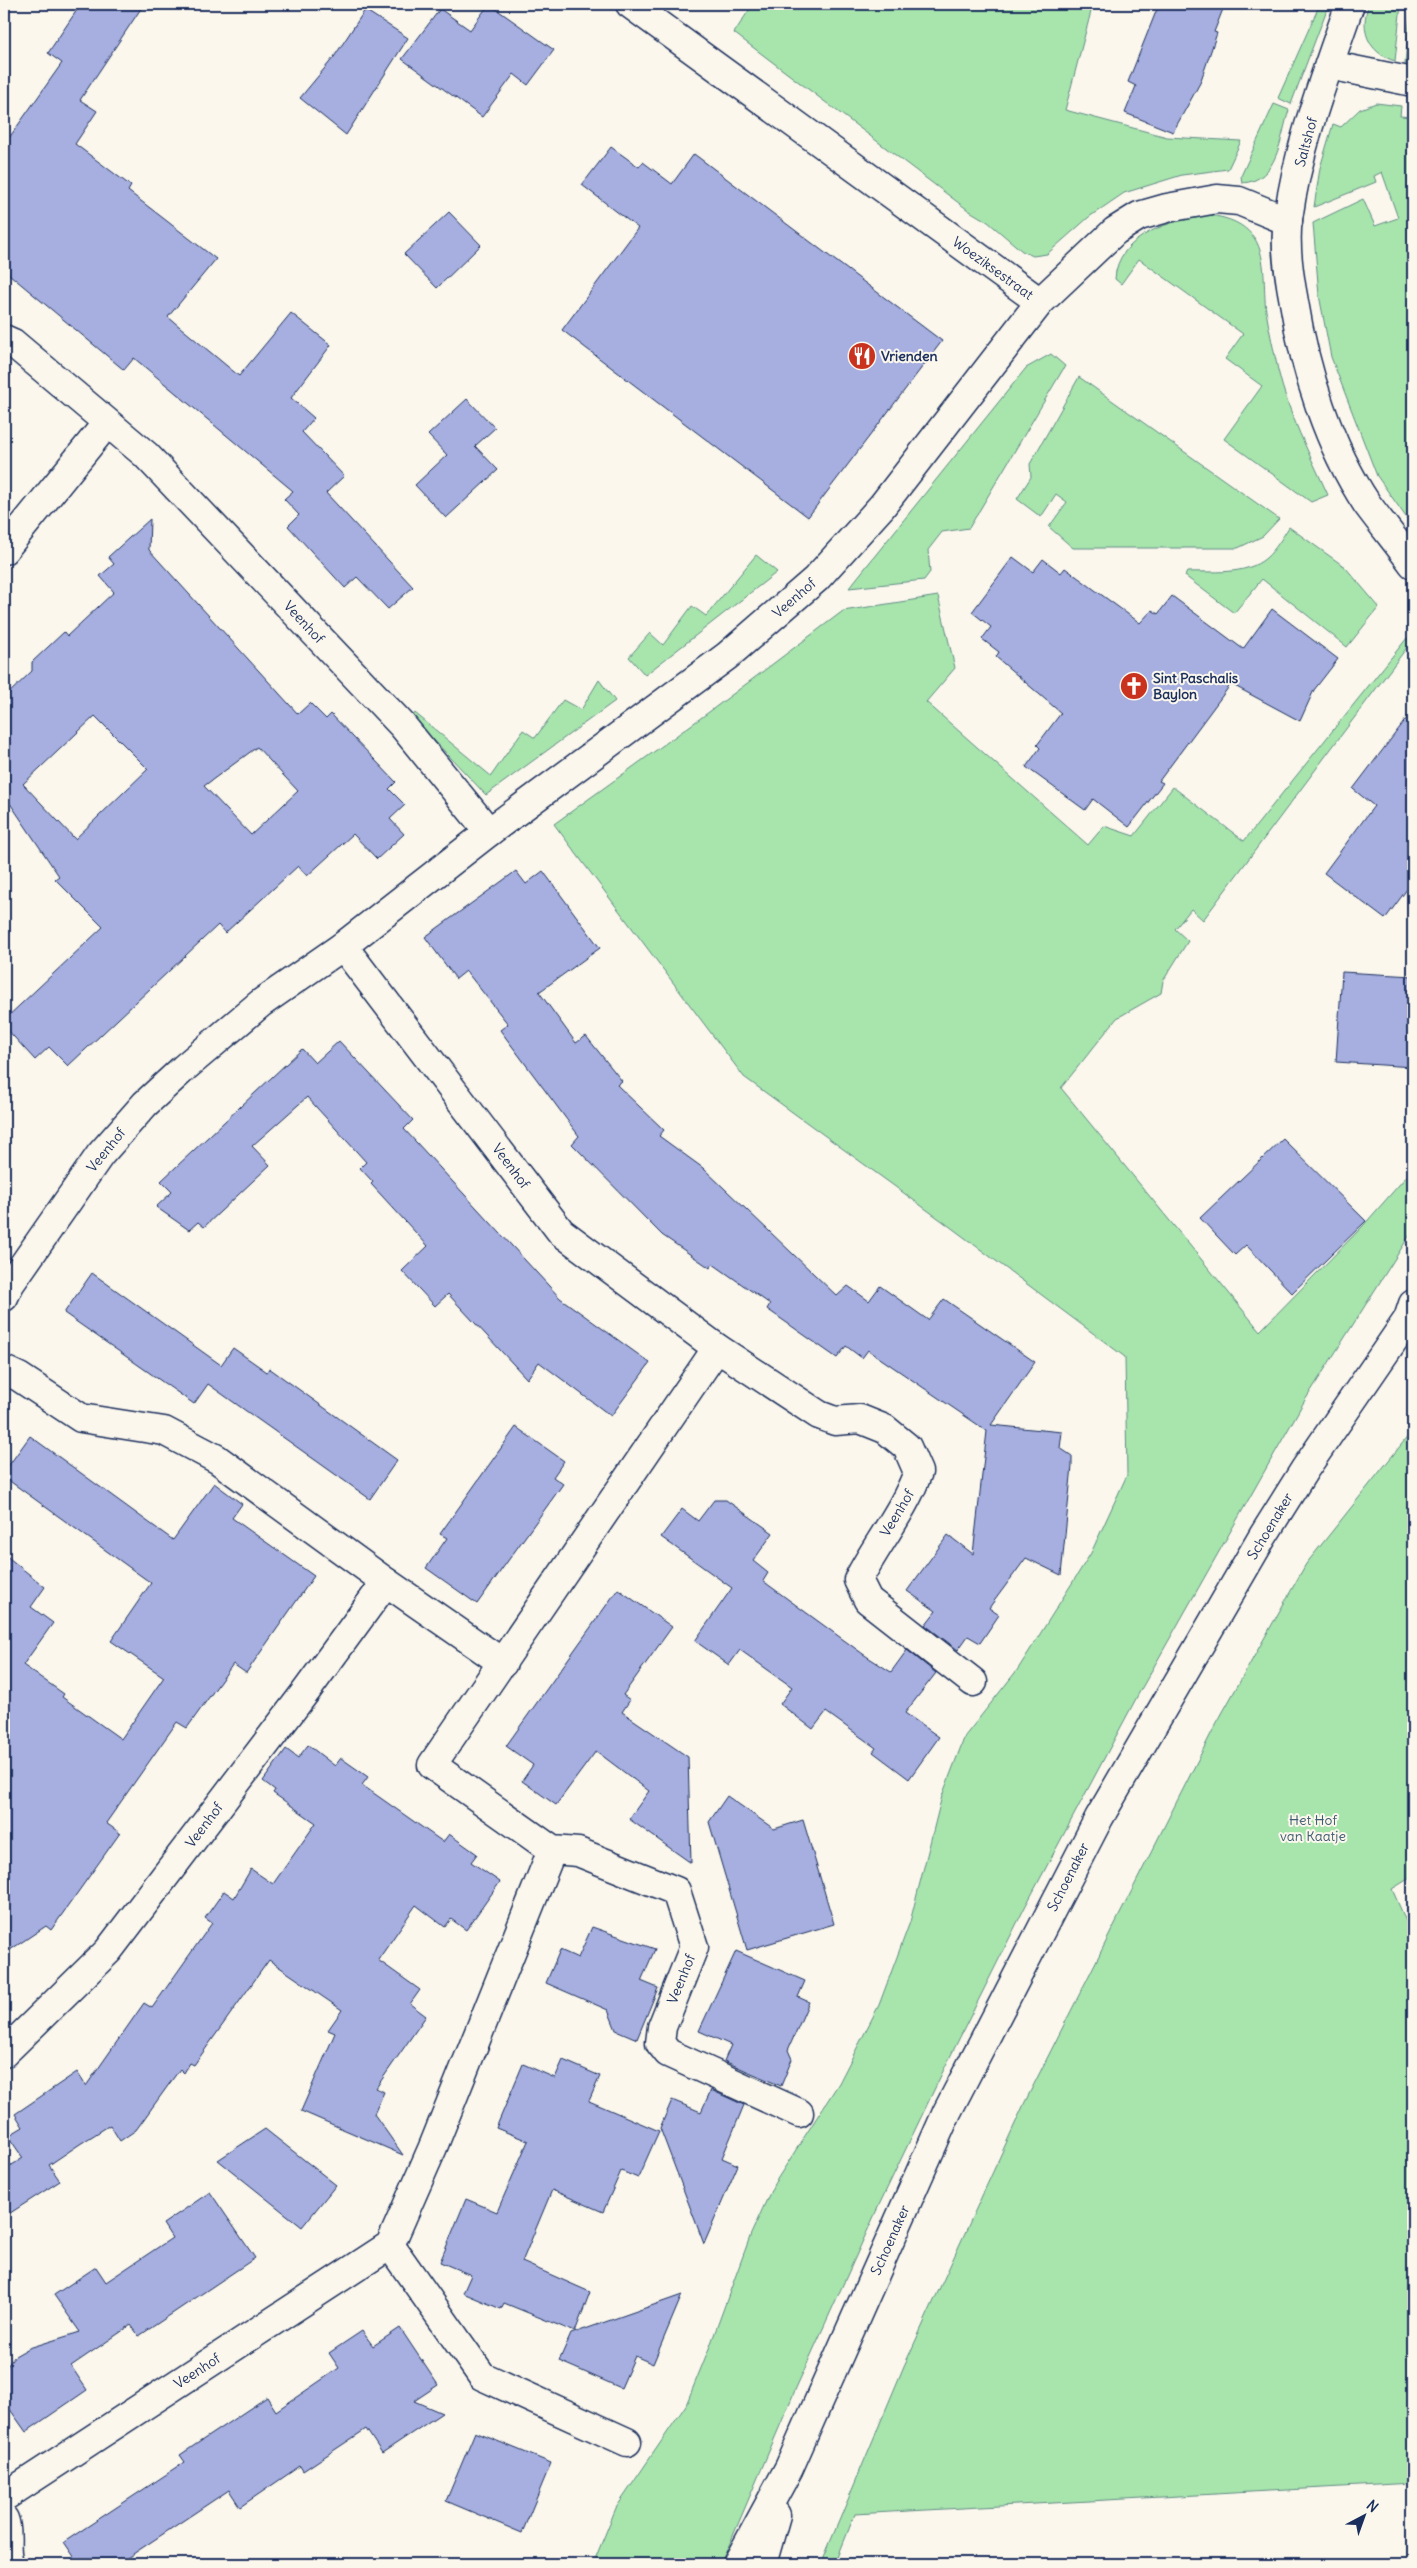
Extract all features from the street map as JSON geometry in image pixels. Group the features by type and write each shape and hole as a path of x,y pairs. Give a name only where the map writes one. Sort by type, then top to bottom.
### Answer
{"street":[{"name":"Woeziksestraat","path":"630,4 1040,302 1101,242 1139,216 1167,208 1217,199 1239,201 1288,220"},
{"name":"Saltshof","path":"1288,220 1305,141 1350,4"},
{"path":"1329,65 1413,82"},
{"path":"1288,220 1289,277 1308,370 1319,406 1351,475 1366,502 1413,564"},
{"name":"Veenhof","path":"6,1287 100,1155 145,1104 184,1068 261,1003 343,946 489,832 727,656 816,579 882,506 1040,302"},
{"name":"Veenhof","path":"4,339 13,343 146,455 402,725 489,832"},
{"path":"4,550 107,423"},
{"name":"Veenhof","path":"343,946 562,1232 717,1348 819,1415 835,1421 860,1418 885,1429 907,1447 918,1472 912,1487 858,1580 868,1600 973,1682"},
{"name":"Schoenaker","path":"737,2564 788,2468 946,2112 1099,1818 1268,1528 1311,1461 1412,1313"},
{"path":"627,2442 482,2376 390,2245 433,2147 552,1850 432,1765 717,1348"},
{"path":"4,1370 19,1377 81,1418 164,1431 218,1459 386,1582 503,1663"},
{"name":"Veenhof","path":"4,2053 108,1951 308,1690 386,1582"},
{"name":"Veenhof","path":"552,1850 578,1852 676,1891 694,1947 662,2027 660,2043 668,2053 799,2113"},
{"name":"Veenhof","path":"4,2497 390,2245"},
{"name":"Schoenaker","path":"762,2564 788,2468"},
{"path":"4,2519 8,2529 8,2559 10,2564"}],"green space":[{"path":"753,4 1093,4 1065,110 1167,137 1241,141 1228,169 1182,175 1124,193 1089,217 1047,254 1033,256 1022,251 988,222 968,210 734,33"},
{"path":"1320,4 1329,4 1291,104 1278,98"},
{"path":"1369,4 1401,4 1395,61 1378,52 1368,39 1365,22"},
{"path":"1411,4 1413,4 1413,65 1405,64"},
{"path":"1376,103 1401,106 1400,116 1412,117 1413,111 1413,527 1377,476 1331,357 1319,295 1313,223 1363,199 1375,226 1398,218 1382,172 1374,176 1376,182 1314,207 1320,168 1333,124 1341,127 1360,109"},
{"path":"1274,104 1289,110 1276,156 1263,175 1242,183 1241,176"},
{"path":"1210,215 1241,225 1251,233 1259,247 1263,265 1267,318 1282,386 1300,434 1328,495 1311,502 1224,439 1262,386 1225,359 1243,334 1139,259 1121,284 1115,279 1118,264 1125,251 1136,240 1164,225"},
{"path":"1051,354 1065,366 969,528 942,532 928,550 930,572 924,580 849,588 1026,368"},
{"path":"1079,377 1279,519 1263,536 1238,548 1073,548 1049,527 1067,502 1056,494 1041,517 1017,499 1031,477 1030,464"},
{"path":"1289,527 1345,567 1379,607 1347,647 1262,579 1234,613 1185,576 1187,572 1238,570 1258,564 1278,544"},
{"path":"756,555 777,572 645,675 629,657 650,633 663,645 692,606 706,616"},
{"path":"938,596 955,668 926,702 1088,845 1104,826 1134,836 1173,787 1244,841 1407,638 1411,642 1203,920 1191,909 1175,929 1188,941 1163,981 1161,993 1117,1018 1061,1088 1260,1331 1362,1227 1413,1169 1413,1230 1302,1405 1139,1693 1025,1907 880,2203 796,2388 721,2564 593,2564 616,2508 686,2405 751,2234 774,2184 839,2083 879,2005 910,1922 942,1796 965,1736 1018,1669 1091,1553 1127,1475 1125,1357 744,1077 554,824 709,712 843,611"},
{"path":"599,680 615,701 486,795 412,717 415,713 491,776 523,730 535,738 563,700 581,710"},
{"name":"Het Hof van Kaatje","path":"1413,1430 1413,1876 1392,1889 1413,1937 1413,2483 855,2514 835,2564 821,2564 904,2366 1025,2102 1215,1726 1306,1564"}],"building":[{"path":"81,4 144,4 80,100 97,111 75,144 131,186 128,191 216,259 168,317 239,376 291,313 331,345 291,398 314,418 302,432 344,476 326,493 413,587 388,609 357,577 345,588 288,526 299,515 284,499 293,491 134,358 124,370 4,270 4,145 62,63 48,53"},
{"path":"489,4 554,50 528,85 514,74 482,117 402,59 440,9 470,30"},
{"path":"1159,4 1225,4 1214,32 1217,33 1200,83 1173,132 1125,113 1136,86 1128,82"},
{"path":"365,10 408,38 346,135 300,98 334,57"},
{"path":"611,147 639,167 643,162 672,184 694,154 942,341 808,517 562,330 638,228 582,185"},
{"path":"449,212 481,245 437,288 404,254"},
{"path":"467,399 495,428 475,446 498,470 446,518 415,485 447,455 428,435"},
{"path":"150,519 149,550 298,714 310,703 326,719 331,714 396,782 389,789 405,805 390,819 404,834 377,859 353,834 307,876 298,866 225,933 218,925 68,1066 49,1047 35,1060 4,1026 4,1020 103,927 55,879 59,876 7,799 4,802 4,698 32,671 32,662 64,632 67,636 114,592 100,576 114,564 108,557","holes":["95,716 148,769 75,839 23,784","257,747 298,791 251,835 204,786"]},
{"name":"Sint Paschalis Baylon","path":"1013,557 1033,572 1043,559 1061,573 1065,568 1140,623 1152,610 1158,614 1172,596 1243,649 1272,609 1338,659 1314,690 1300,721 1231,684 1159,781 1163,783 1129,827 1093,799 1085,810 1026,767 1040,748 1037,745 1061,713 996,657 999,652 982,639 991,627 972,612"},
{"path":"1413,710 1413,881 1385,919 1324,873 1374,806 1353,789"},
{"path":"516,871 526,884 543,871 600,948 539,992 576,1043 586,1036 622,1081 617,1085 664,1130 659,1136 703,1168 837,1296 848,1286 869,1301 880,1286 928,1320 944,1299 1035,1362 991,1425 1062,1432 1060,1448 1072,1456 1072,1466 1061,1575 1026,1558 989,1608 999,1615 980,1643 968,1636 958,1650 925,1625 936,1611 907,1591 948,1535 973,1554 987,1431 868,1350 862,1358 846,1346 837,1358 767,1309 770,1304 713,1264 710,1268 662,1235 572,1144 579,1136 500,1030 508,1024 466,971 456,979 425,937"},
{"path":"1342,972 1413,976 1413,1067 1336,1062"},
{"path":"339,1041 413,1120 404,1129 560,1298 650,1363 611,1416 539,1362 527,1379 448,1294 435,1306 402,1271 428,1246 371,1184 373,1182 360,1168 366,1162 307,1097 252,1146 270,1165 204,1227 198,1222 189,1230 156,1207 172,1192 161,1181 302,1049 315,1063"},
{"path":"1283,1139 1366,1221 1292,1293 1246,1245 1235,1255 1200,1218"},
{"path":"92,1273 221,1365 233,1348 267,1372 269,1368 397,1460 370,1499 208,1384 194,1404 64,1313"},
{"path":"516,1427 564,1461 553,1477 563,1484 477,1604 426,1568 447,1538 440,1534"},
{"path":"30,1436 173,1540 214,1483 242,1504 232,1518 314,1576 246,1673 233,1664 187,1728 177,1722 106,1823 120,1833 51,1930 46,1926 4,1954 4,1554 45,1587 31,1607 53,1623 23,1665 64,1694 62,1697 121,1739 164,1677 111,1641 151,1583 4,1477 4,1472"},
{"path":"714,1500 726,1500 773,1533 753,1561 768,1573 763,1581 863,1654 891,1672 907,1650 936,1673 905,1713 939,1737 909,1779 873,1752 876,1748 826,1712 813,1729 780,1704 792,1687 740,1650 729,1665 695,1641 732,1588 661,1537 682,1509 698,1521"},
{"path":"618,1589 672,1627 623,1695 630,1700 622,1712 688,1757 691,1863 629,1819 649,1791 596,1751 556,1805 522,1781 533,1765 506,1746"},
{"path":"308,1745 335,1766 341,1758 368,1777 362,1785 443,1842 449,1834 477,1854 471,1862 500,1882 466,1930 451,1919 445,1927 416,1905 378,1960 420,1990 410,2004 426,2016 376,2088 384,2092 374,2114 403,2155 301,2111 335,2033 328,2030 342,2010 269,1960 194,2065 190,2063 184,2073 180,2069 136,2130 120,2141 110,2125 80,2144 49,2165 60,2181 4,2217 4,2170 23,2158 8,2136 23,2127 15,2114 77,2072 86,2086 144,2003 152,2008 212,1923 205,1918 224,1891 234,1898 251,1869 273,1884 316,1823 273,1793 275,1790 263,1781 286,1749 298,1758"},
{"path":"727,1796 774,1829 803,1820 834,1924 747,1950 709,1822"},
{"path":"592,1927 655,1949 641,1981 658,1988 637,2039 616,2030 608,2010 546,1983 560,1950 578,1958"},
{"path":"736,1951 805,1981 798,1997 809,2002 788,2050 792,2059 781,2086 724,2061 731,2045 699,2031"},
{"path":"563,2060 600,2076 589,2101 659,2131 638,2178 621,2171 603,2212 552,2190 522,2262 590,2292 575,2332 504,2303 501,2309 463,2293 471,2275 440,2262 466,2199 497,2212 528,2141 496,2128 523,2064 555,2078"},
{"path":"711,2090 744,2105 722,2158 738,2165 704,2244 660,2128 672,2100 701,2112"},
{"path":"265,2129 336,2185 302,2227 218,2160"},
{"path":"210,2192 255,2258 139,2336 131,2325 71,2366 87,2390 26,2432 4,2401 4,2370 15,2356 29,2348 80,2332 54,2295 96,2267 106,2282 172,2238 163,2224"},
{"path":"682,2295 653,2364 635,2356 621,2388 559,2361 571,2334"},
{"path":"400,2328 438,2385 414,2401 442,2413 382,2453 366,2429 303,2471 300,2466 240,2507 229,2490 118,2564 79,2564 64,2542 185,2462 180,2455 267,2397 276,2411 339,2368 329,2353 362,2331 373,2346"},
{"path":"475,2432 551,2463 522,2533 446,2501"}],"place":[{"name":"Vrienden","path":"862,356"},
{"name":"Sint Paschalis Baylon","path":"1134,686"}]}
